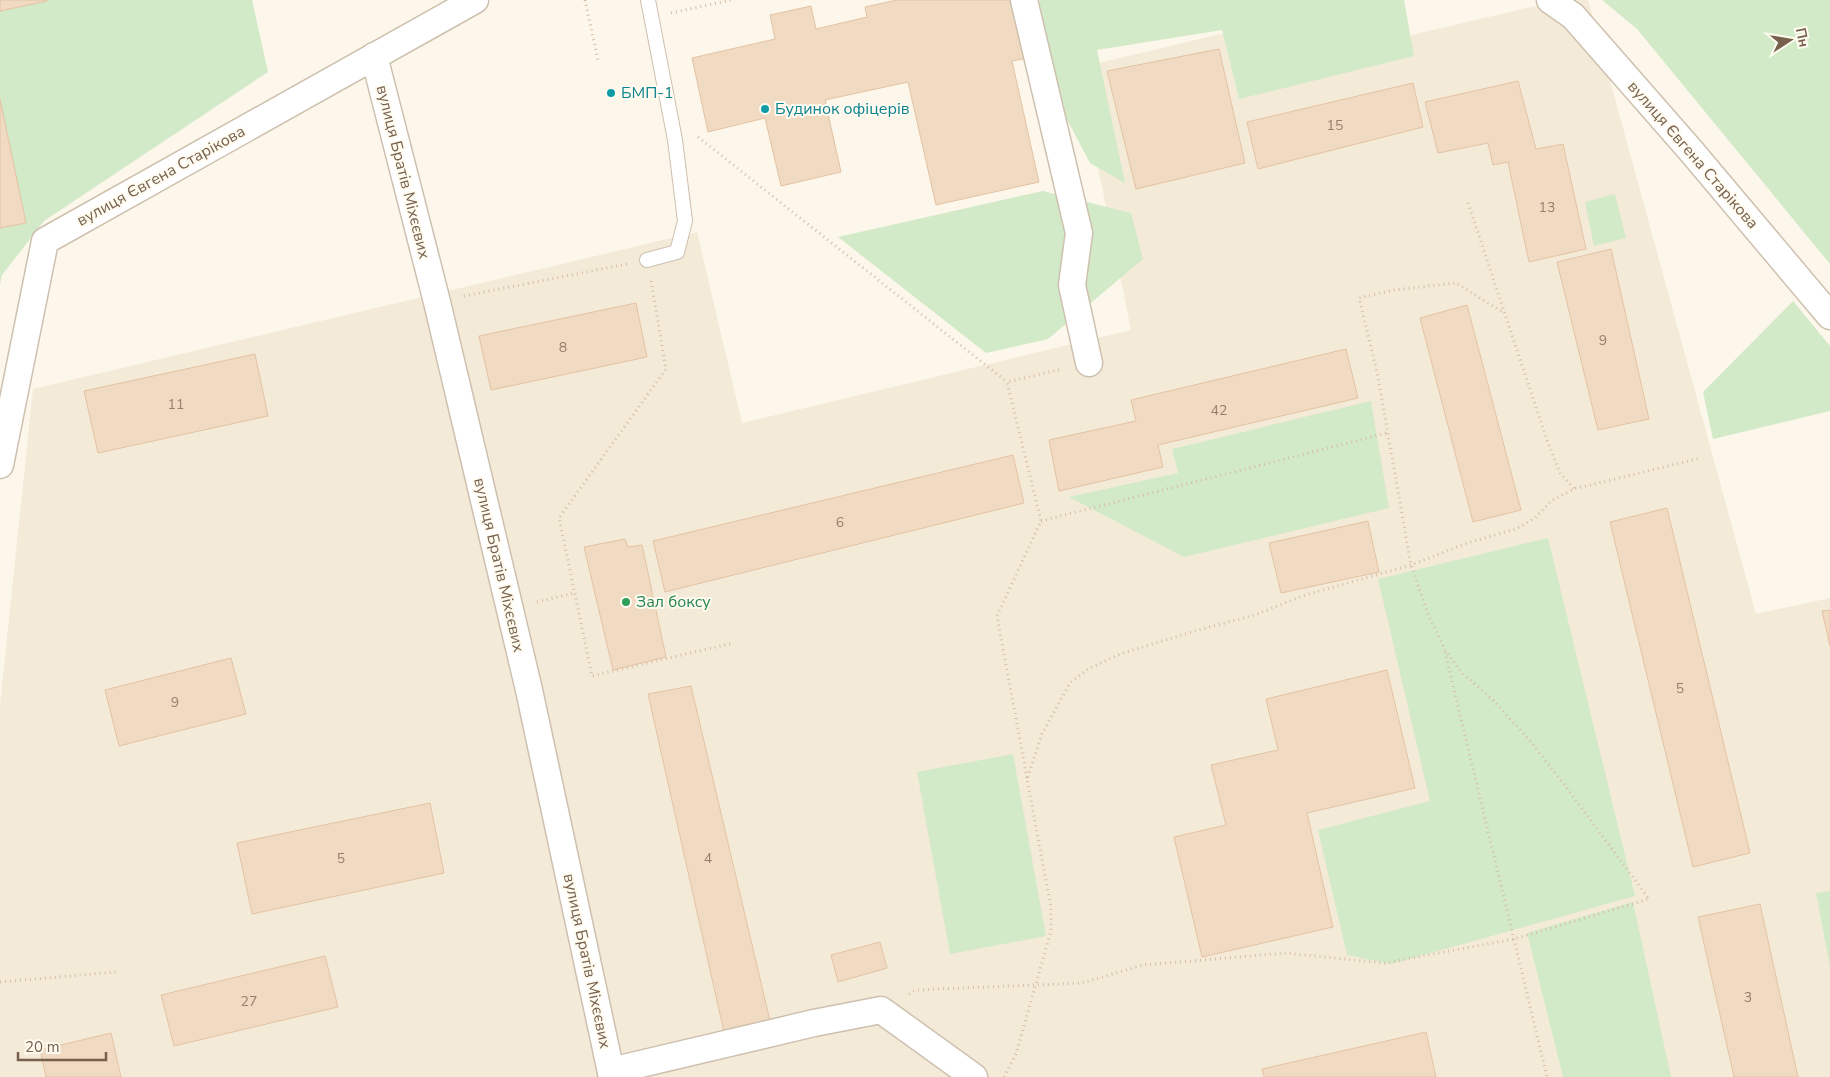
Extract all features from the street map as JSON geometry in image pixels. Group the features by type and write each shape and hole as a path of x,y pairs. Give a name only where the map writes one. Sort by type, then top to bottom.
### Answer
{"street":[{"name":"вулиця Євгена Старікова","path":"0,466 46,241 476,0"},
{"path":"1024,0 1079,233 1072,285 1089,363"},
{"name":"вулиця Євгена Старікова","path":"1550,0 1573,16 1692,152 1830,316"},
{"name":"вулиця Братів Міхєєвих","path":"374,56 437,302 509,608 546,768 611,1074"},
{"path":"611,1074 814,1023 881,1010 974,1077"}],"lane":[{"path":"647,260 677,252 685,221 670,115 648,0"}],"path":[{"path":"585,0 598,60"},
{"path":"651,18 731,0"},
{"path":"670,115 1007,382 1041,520 996,616 1050,907 1051,931 1016,1054 1004,1077"},
{"path":"1468,203 1557,465 1560,473 1574,489"},
{"path":"437,302 647,260 666,369 559,518 592,676 733,643"},
{"path":"881,1010 916,990 1082,983 1143,965 1286,953 1385,963 1514,939 1649,899 1531,742 1493,700 1461,672 1445,650 1428,614 1411,565 1377,372 1359,298 1394,290 1456,284 1504,313"},
{"path":"1007,382 1089,363"},
{"path":"1041,520 1388,434"},
{"path":"1027,780 1042,734 1057,704 1070,683 1088,669 1120,654 1255,615 1302,596 1411,565 1470,542 1516,529 1535,518 1551,501 1574,489 1701,458"},
{"path":"509,608 575,593"},
{"path":"1445,650 1547,1077"},
{"path":"0,982 116,972"}],"shaded area":[{"path":"1562,0 1588,0 1756,614 1830,598 1830,1077 0,1077 0,705 33,389 697,232 742,423 1131,330 1078,68 1229,32 1239,75"}],"green space":[{"path":"0,0 252,0 268,72 44,221 2,275 0,284"},
{"path":"1039,0 1404,0 1414,56 1239,99 1222,30 1097,50 1125,183 1090,163 1061,108"},
{"path":"1602,0 1830,0 1830,264 1637,29"},
{"path":"1043,191 1131,213 1143,259 1048,339 986,353 838,237"},
{"path":"1615,194 1626,238 1594,246 1585,202"},
{"path":"1793,301 1830,346 1830,411 1713,439 1703,392"},
{"path":"1371,401 1389,508 1184,557 1069,497 1178,473 1172,449"},
{"path":"1548,538 1635,896 1391,964 1347,955 1318,830 1430,801 1378,579"},
{"path":"1013,754 1046,936 950,954 917,772"},
{"path":"1830,891 1830,967 1816,893"},
{"path":"1633,902 1671,1077 1563,1077 1527,933"}],"building":[{"path":"0,0 47,0 47,1 0,11"},
{"name":"Будинок офіцерів","path":"897,0 1015,0 1028,58 1012,61 1039,182 936,205 908,82 825,100 841,172 781,186 765,118 708,132 692,58 775,39 770,15 811,6 816,29 867,17 865,7"},
{"path":"1219,49 1245,163 1136,189 1107,71"},
{"path":"1518,81 1536,149 1563,144 1586,249 1529,262 1508,162 1493,165 1488,143 1438,153 1425,102"},
{"path":"1413,83 1423,127 1258,169 1247,122"},
{"path":"0,99 26,223 0,228"},
{"path":"1611,249 1649,419 1598,430 1557,262"},
{"path":"636,303 647,357 491,390 479,336"},
{"path":"1467,305 1521,510 1473,522 1420,318"},
{"path":"1346,349 1358,398 1158,445 1163,467 1059,491 1049,440 1136,421 1131,400"},
{"path":"255,354 268,416 98,453 84,391"},
{"path":"1013,455 1024,503 665,592 653,541"},
{"path":"1667,508 1750,853 1693,867 1610,522"},
{"path":"1368,521 1379,572 1281,593 1269,543"},
{"name":"Зал боксу","path":"625,539 628,547 642,545 666,657 613,670 584,547"},
{"path":"1830,610 1830,646 1822,611"},
{"path":"231,658 246,714 119,746 105,690"},
{"path":"1387,670 1415,788 1307,813 1333,927 1202,957 1174,837 1226,825 1211,765 1278,750 1266,699"},
{"path":"691,686 770,1021 724,1032 648,694"},
{"path":"430,803 444,873 252,914 237,843"},
{"path":"1760,904 1798,1077 1734,1077 1698,917"},
{"path":"880,942 887,968 838,982 831,955"},
{"path":"325,956 338,1007 174,1046 161,995"},
{"path":"1426,1032 1436,1077 1264,1077 1262,1069"},
{"path":"111,1033 121,1077 46,1077 40,1050"}],"place":[{"name":"БМП-1","path":"611,93"},
{"name":"Будинок офіцерів","path":"765,109"},
{"name":"Зал боксу","path":"626,602"}]}
